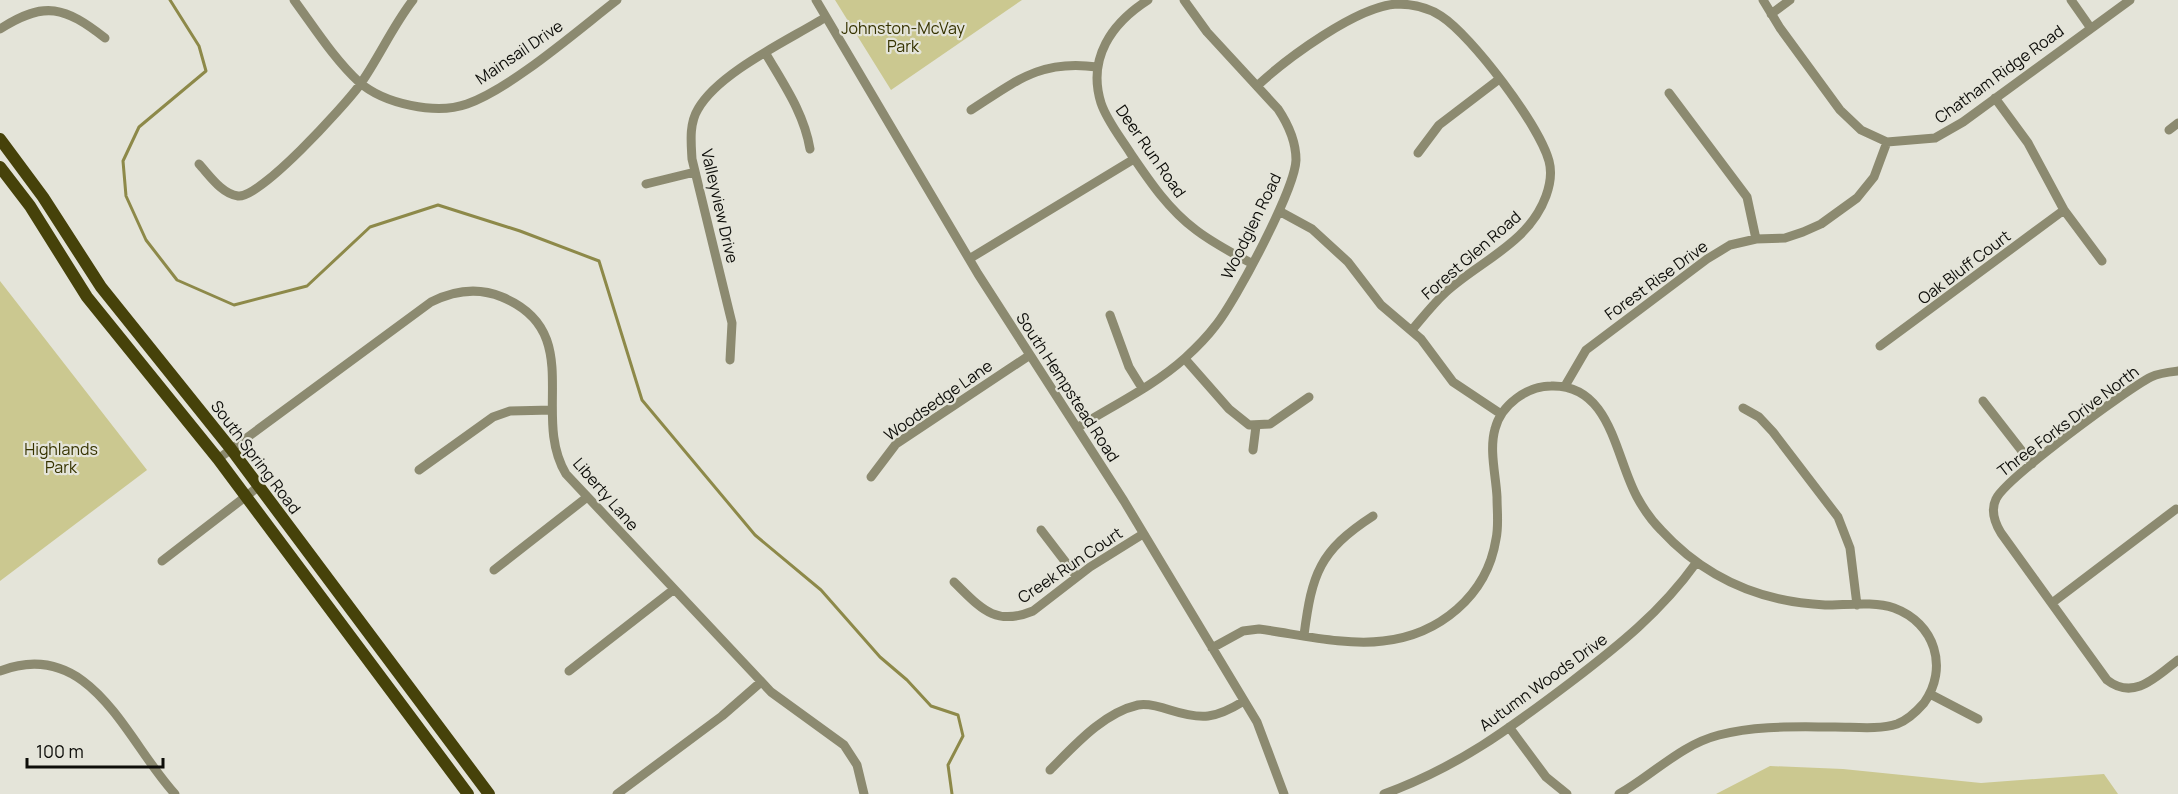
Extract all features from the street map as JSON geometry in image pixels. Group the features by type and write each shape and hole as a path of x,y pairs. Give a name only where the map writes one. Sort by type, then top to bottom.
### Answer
{"main road":[{"name":"South Spring Road","path":"0,139 44,197 101,287 231,449 489,794"},
{"name":"South Spring Road","path":"0,167 30,206 87,297 218,459 244,497 468,794"},
{"path":"326,603 339,593"}],"street":[{"name":"Mainsail Drive","path":"294,0 345,68 361,83 372,91 417,108 466,105 509,81 617,0"},
{"path":"199,165 226,192 241,196 261,187 319,131 361,83 401,15 413,0"},
{"name":"South Hempstead Road","path":"816,0 969,259 1143,534 1257,722 1284,794"},
{"name":"Deer Run Road","path":"1148,0 1131,11 1112,29 1102,47 1097,67 1101,105 1134,159 1167,205 1215,243 1251,263"},
{"name":"Woodglen Road","path":"1077,428 1185,358 1218,323 1293,181 1296,160 1288,123 1207,32 1184,0"},
{"path":"1763,0 1840,110 1861,130 1887,142"},
{"path":"1771,14 1790,0"},
{"path":"2071,0 2090,27"},
{"name":"Chatham Ridge Road","path":"1887,142 1935,138 1963,122 2130,0"},
{"name":"Forest Glen Road","path":"1257,86 1289,58 1354,18 1372,10 1411,3 1441,16 1466,38 1530,121 1545,148 1550,163 1551,182 1546,197 1529,227 1446,292 1412,330"},
{"path":"0,29 16,19 42,9 77,16 105,38"},
{"name":"Valleyview Drive","path":"730,360 732,323 696,172 690,134 697,110 709,93 726,78 826,17"},
{"path":"766,54 797,107 806,128 810,149"},
{"path":"971,110 1021,78 1050,66 1065,64 1097,67"},
{"path":"1418,153 1439,125 1498,80"},
{"path":"1669,93 1747,197 1756,239"},
{"path":"1995,99 2028,143 2064,210 2102,261"},
{"path":"2169,130 2178,123"},
{"name":"Forest Rise Drive","path":"1565,386 1580,358 1603,336 1707,259 1730,245 1756,239 1785,238 1821,224 1866,188 1874,177 1887,142"},
{"path":"969,259 1134,159"},
{"path":"646,184 696,172"},
{"path":"240,207 241,196"},
{"name":"Oak Bluff Court","path":"1881,346 2064,210"},
{"path":"1279,211 1311,229 1335,250 1348,262 1381,305 1412,330 1453,382 1501,414"},
{"name":"Liberty Lane","path":"218,459 420,309 457,292 497,295 511,300 535,321 546,340 553,361 552,410 554,447 558,461 586,498 780,702 844,745 857,765 864,794"},
{"path":"1110,315 1129,367 1142,388"},
{"name":"Woodsedge Lane","path":"871,477 896,444 1030,355"},
{"path":"1185,358 1236,416 1249,425 1270,424 1309,397"},
{"name":"Three Forks Drive North","path":"2178,370 2153,376 2127,392 2032,464 2001,491 1993,506 1994,516 2001,533 2107,680 2119,687 2139,688 2178,660"},
{"path":"1212,648 1251,630 1378,642 1408,637 1435,626 1458,610 1477,587 1491,562 1497,536 1493,444 1495,428 1501,414 1514,399 1530,390 1547,385 1565,386 1591,400 1605,416 1637,497 1659,529 1696,563 1722,579 1756,594 1812,604 1891,607 1915,619 1929,636 1938,670 1930,694 1917,712 1897,724 1863,727 1746,728 1716,735 1681,751 1619,794"},
{"path":"1983,400 2032,464"},
{"path":"1743,408 1759,417 1773,432 1838,518 1850,548 1857,605"},
{"path":"419,470 493,417 510,411 552,410"},
{"path":"1253,450 1256,426"},
{"path":"162,561 258,487"},
{"path":"494,570 586,498"},
{"path":"2052,603 2176,509"},
{"path":"1304,635 1314,577 1324,557 1356,527 1373,516"},
{"path":"1041,530 1077,577"},
{"name":"Creek Run Court","path":"954,582 983,610 1005,618 1033,611 1077,577 1143,534"},
{"name":"Autumn Woods Drive","path":"1384,794 1420,781 1459,761 1509,727 1636,632 1664,605 1696,563"},
{"path":"569,670 673,590"},
{"path":"0,671 12,667 42,664 72,672 90,685 176,794"},
{"path":"617,794 722,716 761,682"},
{"path":"1930,694 1978,719"},
{"path":"1050,770 1079,741 1123,711 1140,705 1207,717 1228,711 1244,701"},
{"path":"1509,727 1546,777 1567,794"}],"green space":[{"name":"Johnston-McVay Park","path":"835,0 1022,0 891,90"},
{"name":"Highlands Park","path":"0,281 147,470 0,581"},
{"path":"1770,766 1843,769 1981,783 2104,774 2118,794 1716,794"}],"waterway":[{"path":"170,0 199,46 206,71 139,127 123,161 126,196 146,240 177,280 234,305 307,286 370,227 438,205 520,231 599,261 642,400 755,535 821,590 880,657 907,680 931,706 958,715 963,736 948,765 952,794"}]}
